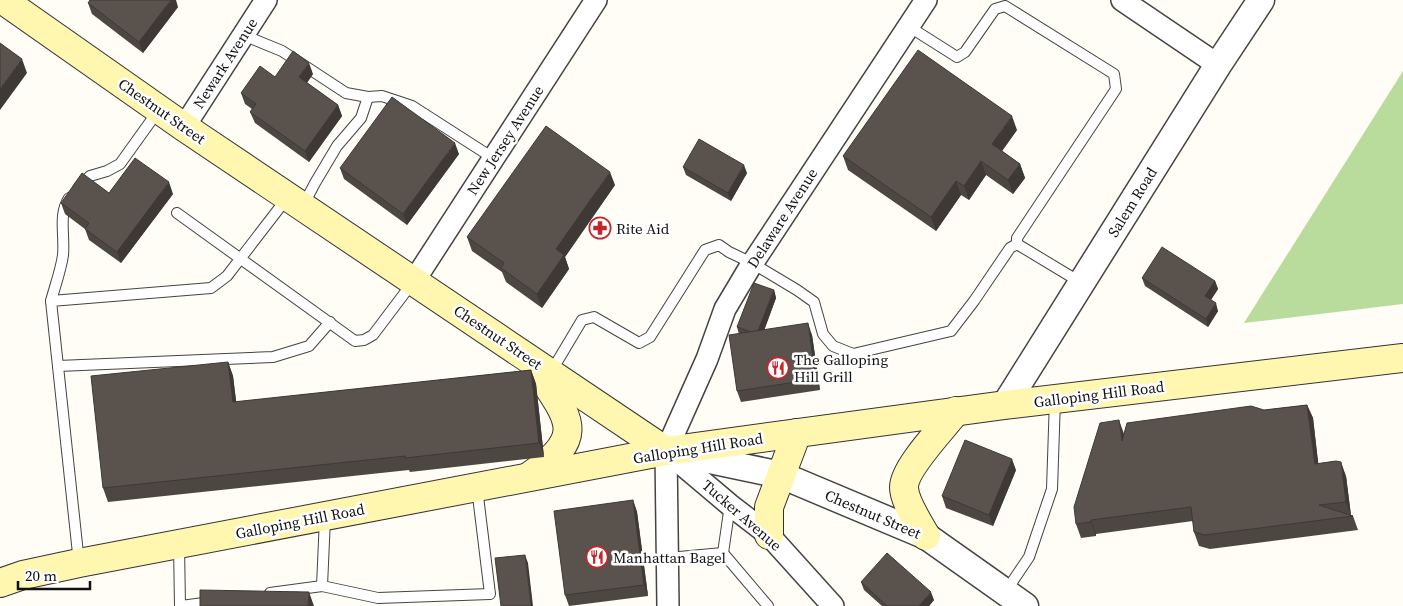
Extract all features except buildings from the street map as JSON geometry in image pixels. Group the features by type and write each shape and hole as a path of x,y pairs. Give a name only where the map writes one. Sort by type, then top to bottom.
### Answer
{"main road":[{"name":"Chestnut Street","path":"3,0 159,110 666,451"},
{"name":"Galloping Hill Road","path":"0,583 23,575 79,563 666,451 1005,405 1403,358"},
{"path":"528,478 560,451 567,438 568,429 562,409 540,366"},
{"path":"926,536 907,499 904,487 907,475 914,463 956,412"},
{"path":"769,535 769,507 797,433"}],"street":[{"name":"Newark Avenue","path":"184,127 266,0"},
{"name":"New Jersey Avenue","path":"414,281 596,0"},
{"name":"Delaware Avenue","path":"666,451 707,359 725,309 752,263 926,0"},
{"path":"1122,0 1218,65"},
{"name":"Salem Road","path":"1005,405 1218,65 1261,0"},
{"path":"666,451 668,606"},
{"name":"Chestnut Street","path":"666,451 781,476 926,536 1019,602"},
{"name":"Tucker Avenue","path":"666,451 769,535 833,606"}],"lane":[{"path":"908,26 957,57 965,52 995,9 1005,6 1114,74 1116,89 1017,238 1017,244"},
{"path":"243,35 282,51 346,93 368,97 382,96 412,106 493,158"},
{"path":"51,301 211,288 227,276 241,258 315,183 337,146 361,118 368,97"},
{"path":"79,563 51,301 63,256 62,216 64,205 72,193 90,176 107,171 120,164 159,110"},
{"path":"177,213 355,341 364,340 373,335 414,281"},
{"path":"540,366 582,320 594,317 639,342 650,337 705,250 719,246 752,263 814,302 823,334 833,346 853,354 951,331 1010,248 1017,244"},
{"path":"1017,244 1081,283"},
{"path":"58,366 273,357 309,346 330,322"},
{"path":"1019,602 1029,558 1052,489 1055,399"},
{"path":"256,595 322,586 378,598 490,594 477,487"},
{"path":"730,505 723,553 768,606"},
{"path":"322,586 325,517"},
{"path":"179,545 180,606 219,601"},
{"path":"668,558 723,553"}],"green space":[{"path":"1403,71 1403,304 1244,323"}],"place":[{"name":"Rite Aid","path":"600,228"},
{"name":"The Galloping Hill Grill","path":"778,368"},
{"name":"Manhattan Bagel","path":"597,557"}]}
